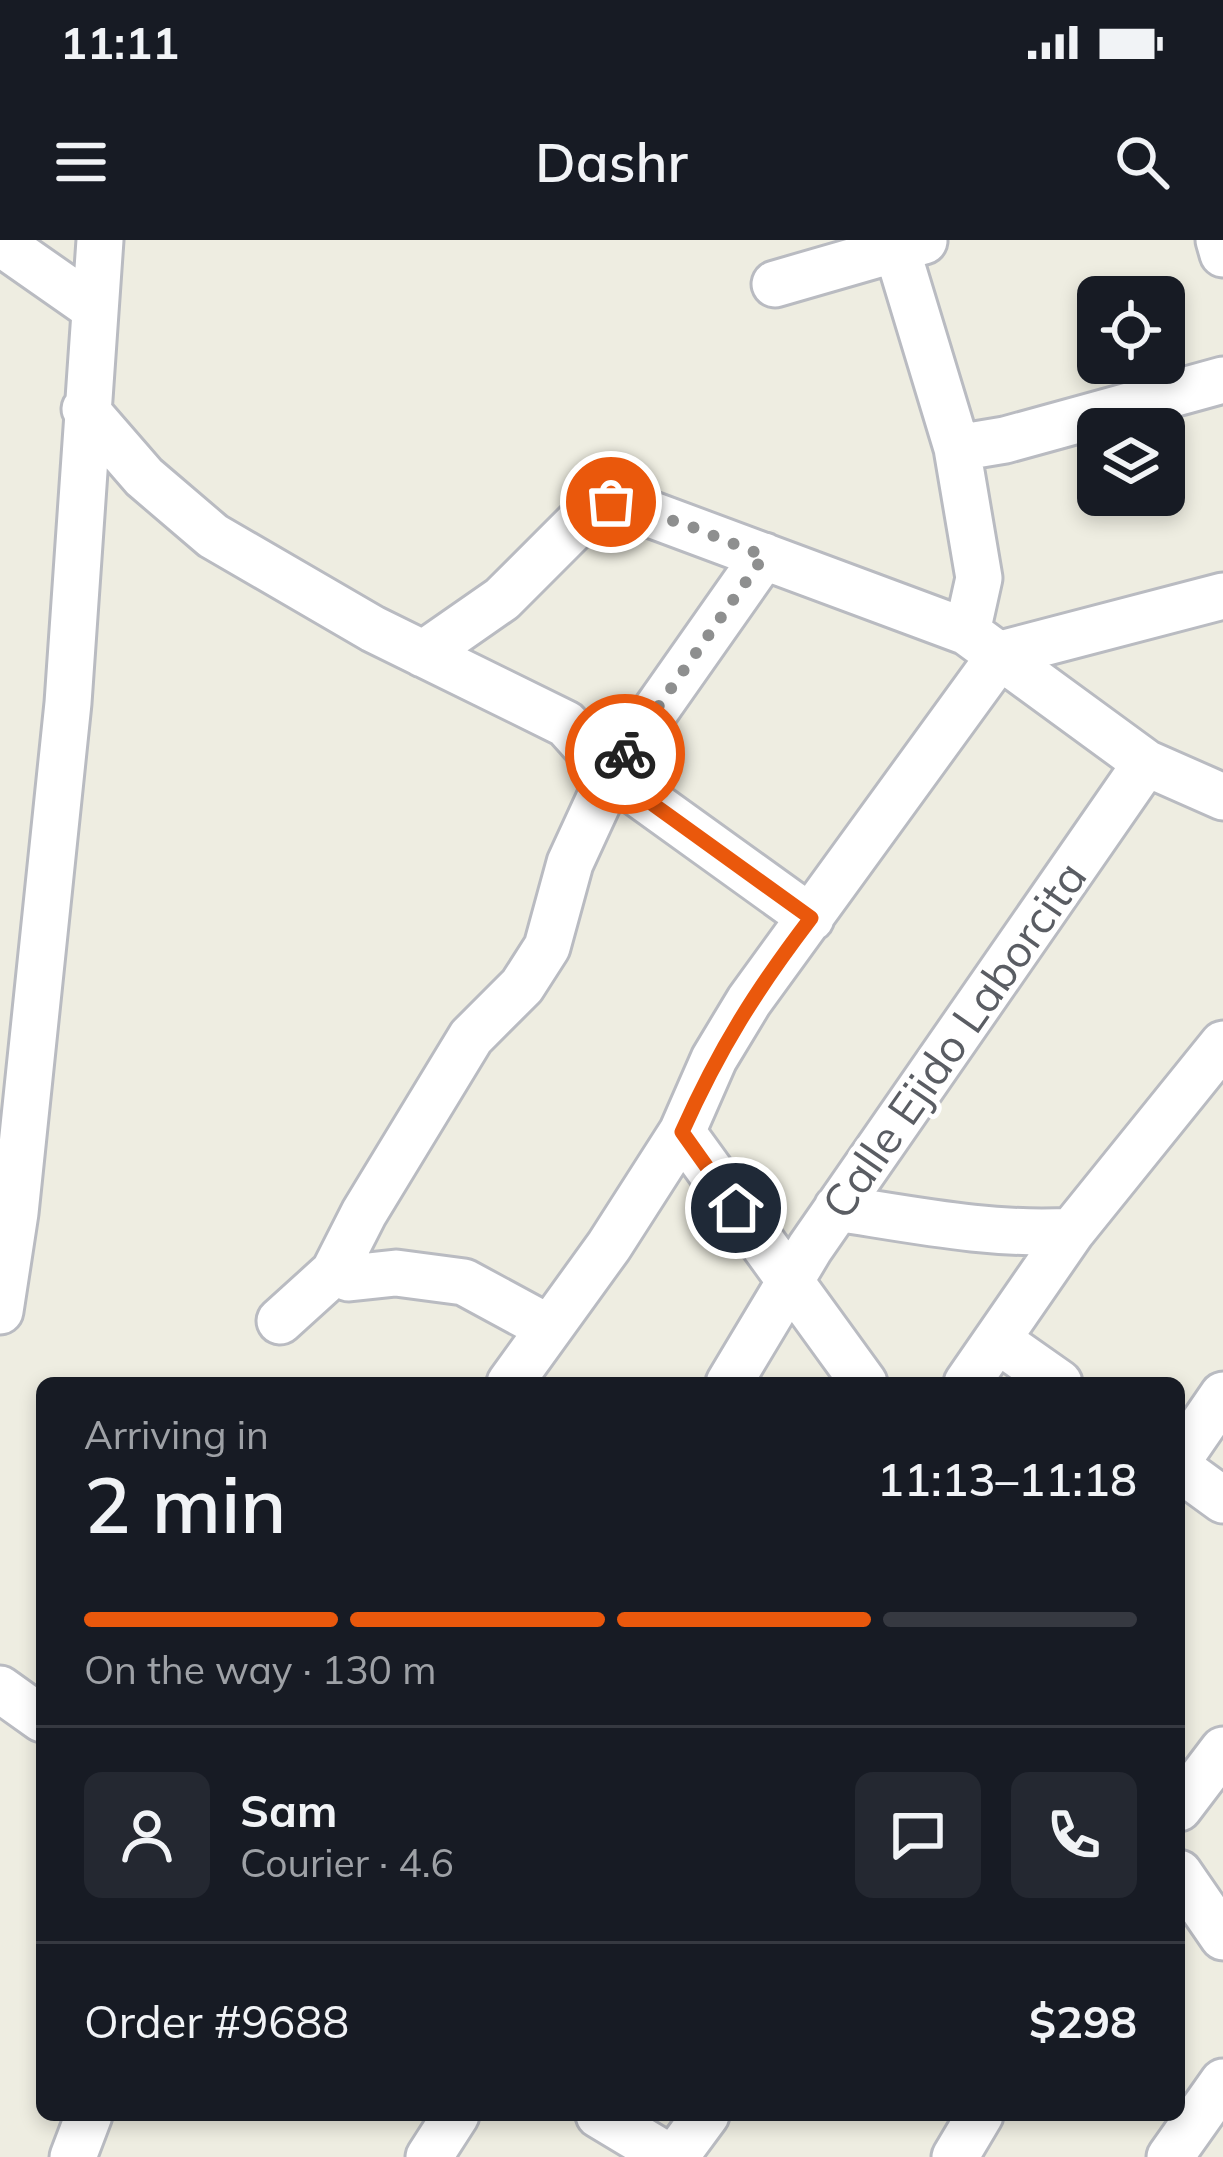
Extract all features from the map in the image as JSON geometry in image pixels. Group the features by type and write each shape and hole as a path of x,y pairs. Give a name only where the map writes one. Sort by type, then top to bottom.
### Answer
{"street":[{"path":"0,1311 15,1213 68,703 100,240"},
{"path":"1219,240 1223,254"},
{"path":"1,242 94,308"},
{"path":"514,1377 610,1246 682,1132 714,1059 748,1001 811,918 984,643 979,578 957,448 906,243 775,284"},
{"path":"957,448 1005,440 1223,380"},
{"path":"85,409 144,476 213,536 423,654 566,724 611,774 811,918"},
{"path":"423,654 502,599 590,511 611,502 623,504 984,643 1146,763 1223,797"},
{"path":"280,1321 334,1272 364,1213 471,1037 522,986 547,947 570,863 611,774 764,556"},
{"path":"984,643 1223,596"},
{"name":"Calle Ejido Laborcita","path":"733,1377 837,1208 1146,763"},
{"path":"972,1377 1072,1231 1223,1044"},
{"path":"682,1132 859,1377"},
{"path":"837,1208 976,1228 1072,1231"},
{"path":"334,1272 349,1278 396,1273 464,1282 549,1328"},
{"path":"998,1340 1050,1377"},
{"path":"1185,1454 1223,1395"},
{"path":"1185,1468 1223,1499"},
{"path":"0,1689 36,1715"},
{"path":"1185,1800 1223,1750"},
{"path":"1185,1882 1223,1936"},
{"path":"1170,2157 1223,2081"},
{"path":"73,2157 87,2121"},
{"path":"429,2157 452,2121"},
{"path":"609,2121 672,2157 701,2121"},
{"path":"955,2157 976,2121"}],"way so far":[{"path":"611,502 687,525 764,556 625,754"}],"route":[{"path":"625,754 611,774 811,918 748,1001 714,1059 682,1132 736,1208"}]}
